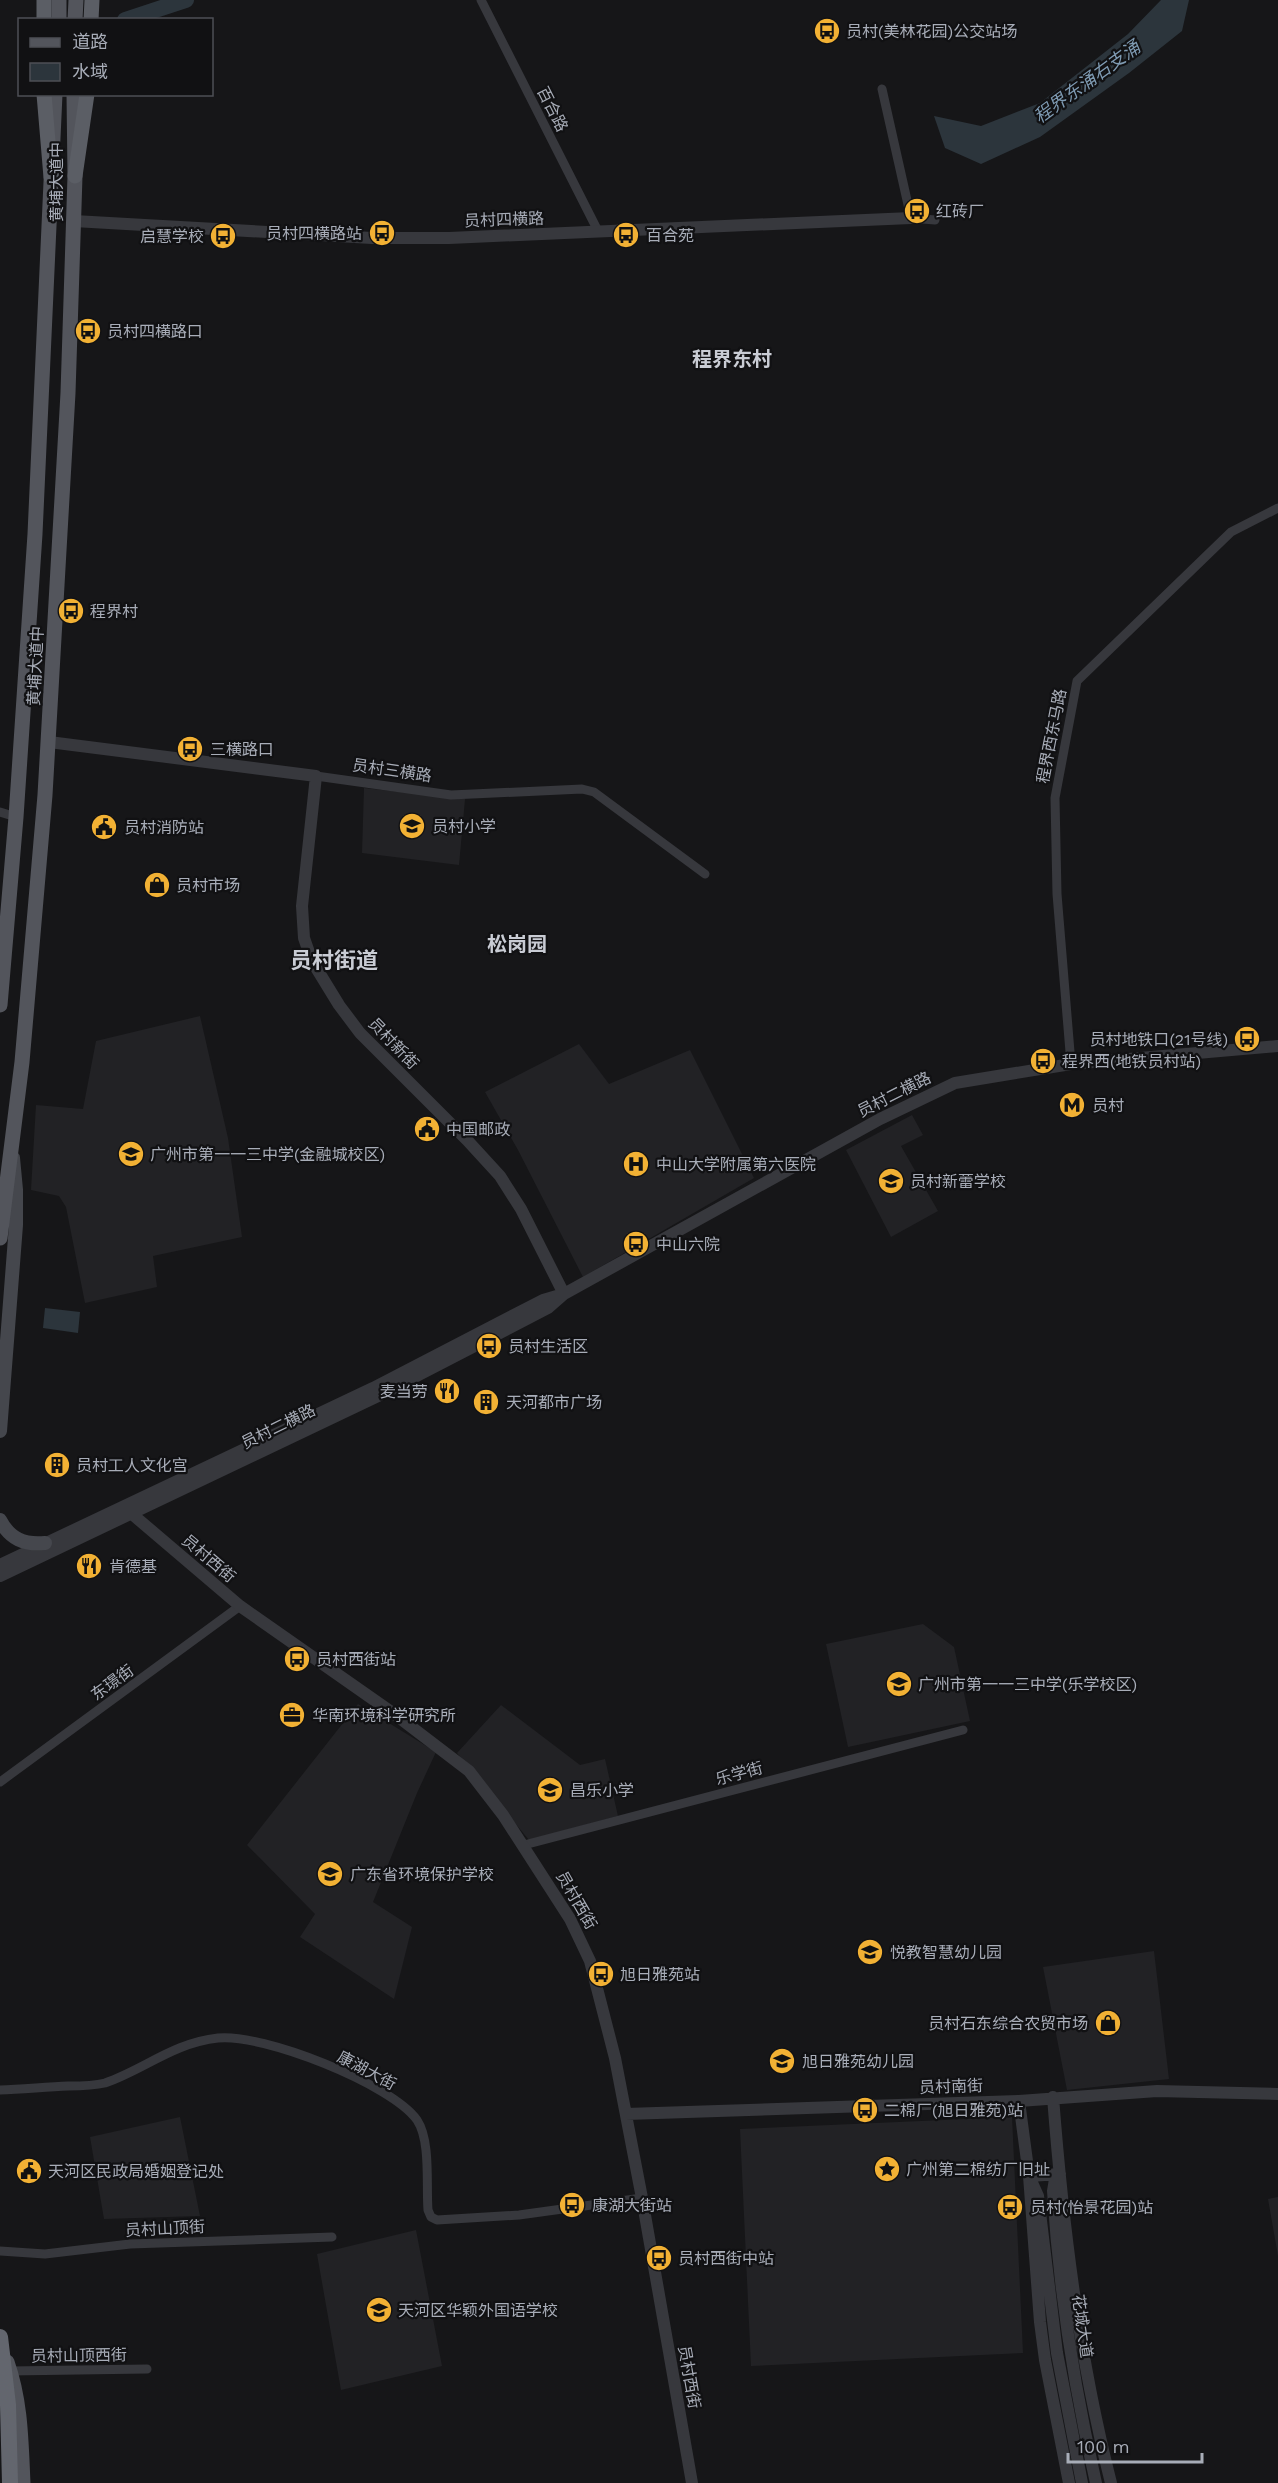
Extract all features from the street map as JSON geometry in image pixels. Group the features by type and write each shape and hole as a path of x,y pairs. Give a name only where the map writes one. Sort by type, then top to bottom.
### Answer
{"highway":[{"path":"44,0 44,18"},
{"path":"44,96 51,177"},
{"path":"75,176 87,96"},
{"path":"1,2341 9,2424 10,2483"}],"main road":[{"path":"59,0 59,18"},
{"path":"75,18 76,0"},
{"name":"黄埔大道中","path":"0,1005 16,817 35,534 56,96"},
{"name":"黄埔大道中","path":"0,1238 28,995 49,742 63,502 74,221 74,96"},
{"path":"0,1431 17,1207 11,1144"},
{"path":"0,1520 17,1540 27,1544 45,1544"},
{"path":"1,2341 20,2414 23,2483"}],"street":[{"name":"百合路","path":"481,0 598,231"},
{"path":"882,89 911,218"},
{"name":"员村四横路","path":"74,221 372,238 495,237 911,218 935,220"},
{"name":"程界西东马路","path":"1071,1064 1057,894 1055,798 1077,681 1231,532 1278,508"},
{"name":"员村三横路","path":"49,742 451,795 582,789 594,792 705,874"},
{"name":"员村新街","path":"316,776 302,906 304,938 312,961 339,1005 360,1033 500,1176 522,1209 564,1294"},
{"path":"0,812 16,817"},
{"name":"员村二横路","path":"0,1576 380,1395 548,1308 564,1294 880,1119 938,1090 973,1079 1071,1064 1278,1046"},
{"name":"员村二横路","path":"0,1564 373,1388 543,1300 564,1294"},
{"name":"员村西街","path":"132,1514 240,1606 448,1753 483,1787 524,1845 570,1919 590,1961 608,2026 642,2198 692,2483"},
{"name":"东璟街","path":"0,1782 240,1606"},
{"name":"乐学街","path":"524,1845 963,1730"},
{"name":"康湖大街","path":"0,2090 103,2083 188,2044 217,2038 245,2038 295,2052 352,2076 384,2094 417,2120 426,2153 428,2210 431,2217 437,2220 519,2215 642,2198"},
{"name":"员村南街","path":"626,2114 1019,2101 1157,2091 1278,2094"},
{"name":"花城大道","path":"1053,2097 1079,2330 1097,2425 1111,2483"},
{"name":"花城大道","path":"1019,2101 1029,2176 1035,2276 1042,2341 1069,2483"},
{"path":"1029,2176 1060,2174"},
{"name":"花城大道","path":"1060,2174 1054,2179 1053,2191 1060,2276 1076,2391 1096,2483"},
{"name":"花城大道","path":"1029,2176 1038,2196 1058,2353 1082,2483"},
{"name":"员村山顶街","path":"0,2251 45,2254 130,2244 332,2237"},
{"name":"员村山顶西街","path":"10,2371 147,2369"}],"shaded area":[{"name":"员村小学","path":"364,788 465,799 459,865 362,853"},
{"name":"广州市第一一三中学(金融城校区)","path":"200,1016 228,1138 242,1237 153,1256 157,1287 85,1303 66,1207 59,1196 31,1190 36,1105 83,1109 96,1041"},
{"name":"中山大学附属第六医院","path":"579,1044 609,1084 690,1050 754,1178 583,1277 518,1150 485,1092"},
{"name":"员村新蕾学校","path":"912,1115 923,1135 901,1146 938,1211 891,1237 846,1150"},
{"name":"广州市第一一三中学(乐学校区)","path":"923,1624 954,1647 970,1721 848,1747 826,1644"},
{"name":"广东省环境保护学校","path":"358,1704 436,1752 373,1902 412,1927 394,1999 300,1937 315,1914 247,1845"},
{"name":"昌乐小学","path":"501,1705 580,1765 605,1759 618,1816 529,1840 457,1753"},
{"name":"员村石东综合农贸市场","path":"1154,1951 1169,2079 1067,2090 1043,1967"},
{"path":"180,2117 200,2216 104,2219 90,2137"},
{"path":"1012,2117 1023,2353 751,2366 740,2129"},
{"path":"1278,2197 1278,2256 1268,2199"},
{"name":"天河区华颖外国语学校","path":"416,2230 442,2366 341,2390 317,2254"}],"water":[{"name":"程界东涌右支涌","path":"1161,0 1189,0 1182,31 1129,73 1040,137 981,164 945,148 934,116 981,126 1040,103 1128,34"},
{"path":"45,1308 80,1312 78,1333 43,1328"}],"waterway":[{"path":"131,18 186,0"}],"place":[{"name":"员村(美林花园)公交站场","path":"827,31"},
{"name":"红砖厂","path":"917,211"},
{"name":"员村四横路站","path":"382,233"},
{"name":"百合苑","path":"626,235"},
{"name":"启慧学校","path":"223,236"},
{"name":"员村四横路口","path":"88,331"},
{"name":"程界村","path":"71,611"},
{"name":"三横路口","path":"190,749"},
{"name":"员村小学","path":"412,826"},
{"name":"员村消防站","path":"104,827"},
{"name":"员村市场","path":"157,885"},
{"name":"员村地铁口(21号线)","path":"1247,1039"},
{"name":"程界西(地铁员村站)","path":"1043,1061"},
{"name":"员村","path":"1072,1105"},
{"name":"中国邮政","path":"427,1129"},
{"name":"广州市第一一三中学(金融城校区)","path":"131,1154"},
{"name":"中山大学附属第六医院","path":"636,1164"},
{"name":"员村新蕾学校","path":"891,1181"},
{"name":"中山六院","path":"636,1244"},
{"name":"员村生活区","path":"489,1346"},
{"name":"麦当劳","path":"447,1391"},
{"name":"天河都市广场","path":"486,1402"},
{"name":"员村工人文化宫","path":"57,1465"},
{"name":"肯德基","path":"89,1566"},
{"name":"员村西街站","path":"297,1659"},
{"name":"广州市第一一三中学(乐学校区)","path":"899,1684"},
{"name":"华南环境科学研究所","path":"292,1715"},
{"name":"昌乐小学","path":"550,1790"},
{"name":"广东省环境保护学校","path":"330,1874"},
{"name":"悦教智慧幼儿园","path":"870,1952"},
{"name":"旭日雅苑站","path":"601,1974"},
{"name":"员村石东综合农贸市场","path":"1108,2023"},
{"name":"旭日雅苑幼儿园","path":"782,2061"},
{"name":"二棉厂(旭日雅苑)站","path":"865,2110"},
{"name":"广州第二棉纺厂旧址","path":"887,2169"},
{"name":"天河区民政局婚姻登记处","path":"29,2171"},
{"name":"康湖大街站","path":"572,2205"},
{"name":"员村(怡景花园)站","path":"1010,2207"},
{"name":"员村西街中站","path":"659,2258"},
{"name":"天河区华颖外国语学校","path":"379,2310"}],"district":[{"name":"程界东村","path":"732,359"},
{"name":"松岗园","path":"517,944"},
{"name":"员村街道","path":"334,960"}]}
